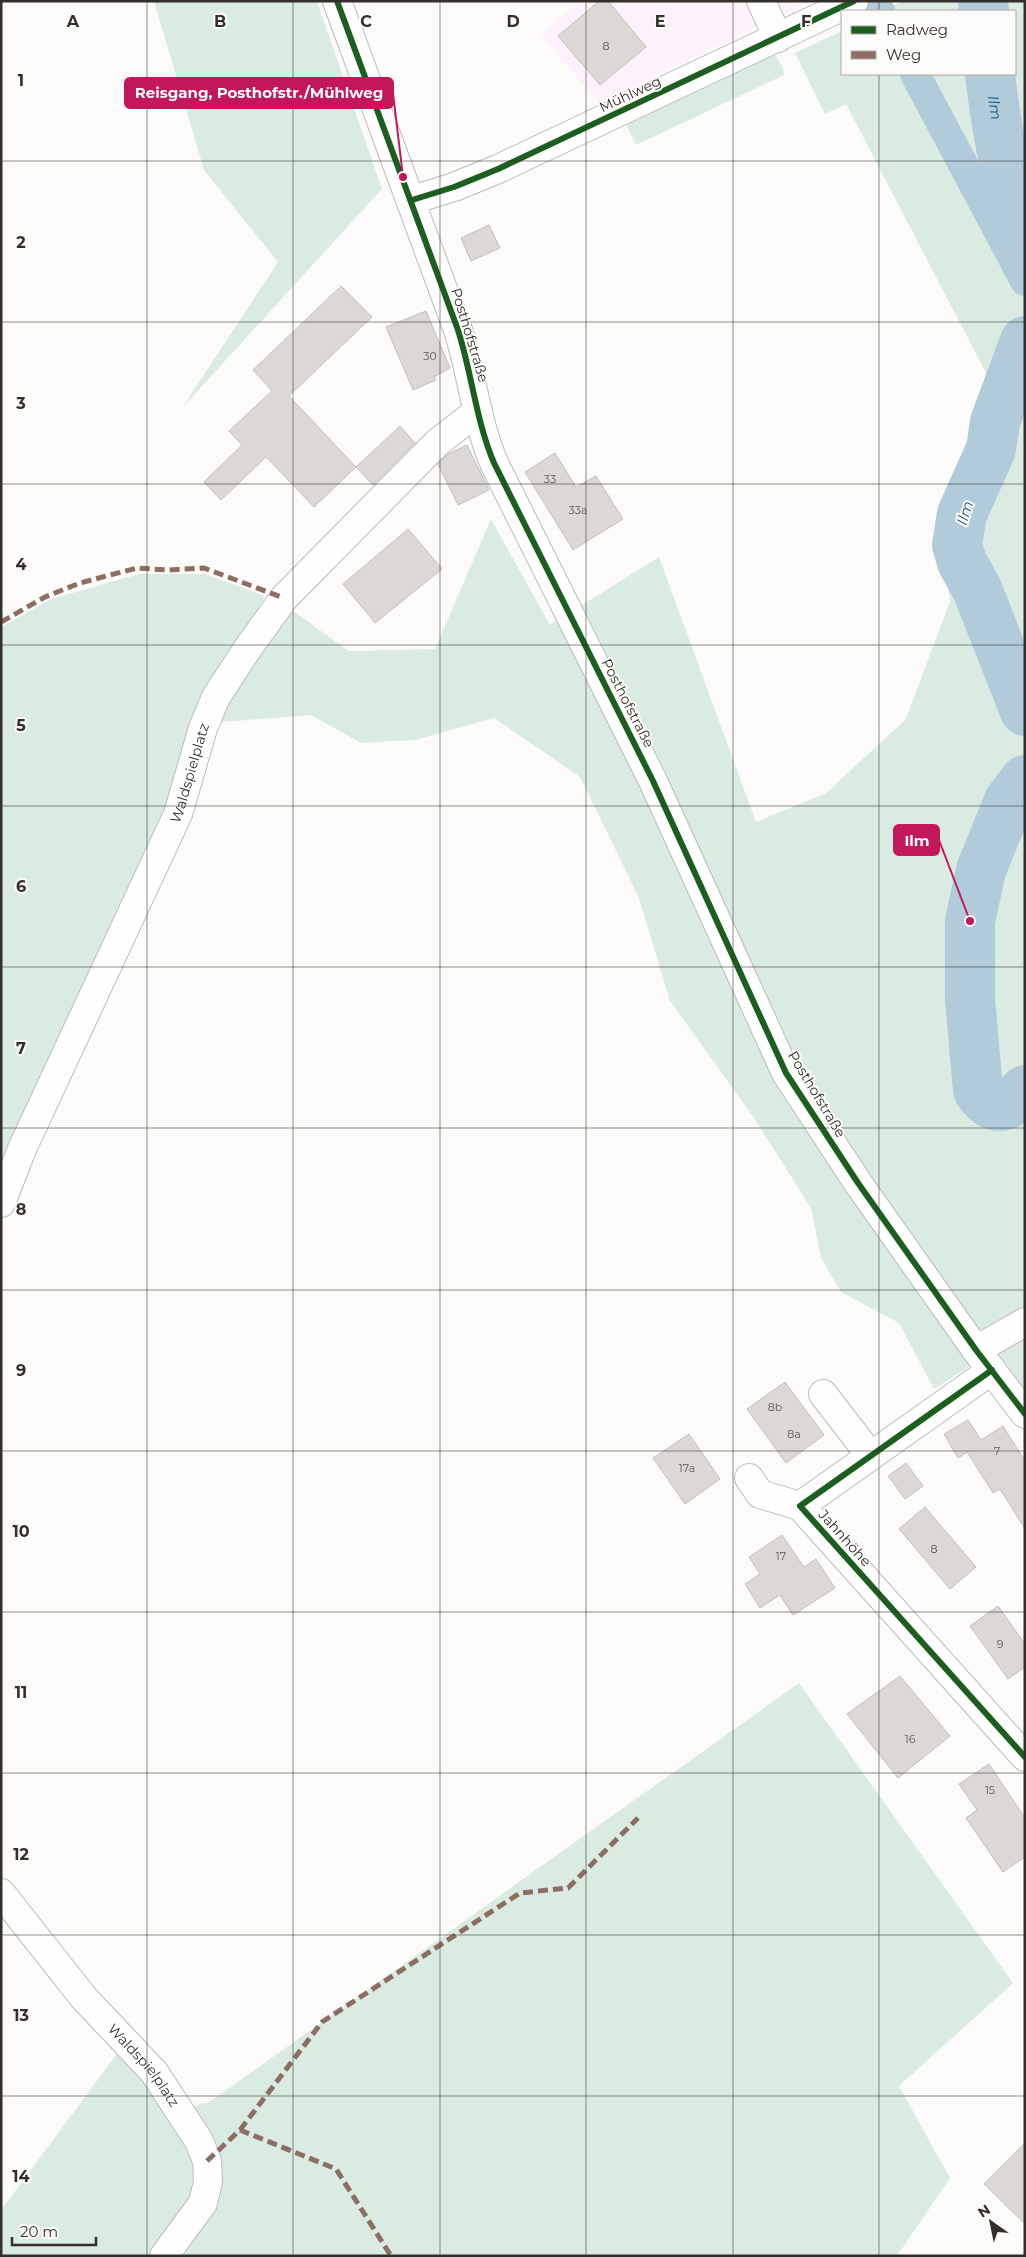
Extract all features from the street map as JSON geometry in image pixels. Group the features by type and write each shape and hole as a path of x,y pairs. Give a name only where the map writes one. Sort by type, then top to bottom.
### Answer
{"street":[{"name":"Posthofstraße","path":"337,1 412,200 467,357 484,438 494,463 653,780 786,1073 858,1183 984,1360"},
{"path":"761,1 778,38"},
{"name":"Mühlweg","path":"412,200 476,179 853,2"},
{"name":"Waldspielplatz","path":"1,1203 22,1149 178,814 203,728 216,698 248,648 284,598 438,442 478,411"},
{"name":"Jahnhöhe","path":"1025,1322 984,1360 871,1456 800,1506 1025,1758"},
{"path":"984,1360 1025,1414"},
{"path":"823,1394 871,1456"},
{"path":"749,1478 760,1494 800,1506"},
{"name":"Waldspielplatz","path":"1,1893 84,1998 154,2072 199,2141 207,2161 208,2182 202,2203 164,2256"}],"shaded area":[{"path":"580,1 813,1 598,102 541,35"}],"green space":[{"path":"154,1 317,1 382,189 182,408 278,262 204,170"},
{"path":"903,1 1025,1 1025,1416 972,1365 934,1389 899,1323 841,1292 821,1258 811,1208 754,1118 670,1001 639,898 580,777 494,718 415,740 361,743 311,715 210,723 286,606 349,651 435,649 491,519 550,625 659,557 756,822 826,793 906,719 950,601 941,543 981,442 987,375 846,104 825,114 795,53 841,31 841,75 1016,75 1016,10 884,10"},
{"path":"774,53 783,68 784,75 636,145 626,124"},
{"path":"139,574 205,574 265,596 212,690 167,821 1,1180 1,627 51,599"},
{"path":"799,1683 1013,1983 899,2086 950,2178 897,2256 1,2256 1,2210 119,2051 176,2112 211,2101"}],"building":[{"path":"599,1 608,1 646,47 600,85 558,36"},
{"path":"489,225 500,248 471,261 461,238"},
{"path":"341,286 372,317 289,396 356,467 314,507 266,457 221,500 204,482 242,445 229,431 272,391 253,370"},
{"path":"426,311 450,368 434,377 436,380 413,390 386,327"},
{"path":"400,426 415,443 373,485 356,467"},
{"path":"467,445 489,490 458,505 438,464 448,454"},
{"path":"555,453 576,487 596,476 623,519 573,550 525,472"},
{"path":"408,529 442,569 375,623 343,584"},
{"path":"785,1382 824,1435 786,1463 747,1409"},
{"path":"968,1420 981,1440 1003,1426 1025,1461 1025,1529 1000,1489 993,1493 967,1452 958,1458 944,1434"},
{"path":"689,1434 720,1479 685,1504 653,1458"},
{"path":"906,1463 923,1486 905,1499 888,1476"},
{"path":"925,1507 976,1567 950,1589 899,1529"},
{"path":"782,1535 804,1567 816,1559 835,1588 793,1615 780,1595 760,1608 745,1584 760,1574 749,1557"},
{"path":"998,1606 1025,1644 1025,1667 1008,1679 970,1626"},
{"path":"900,1676 950,1736 898,1778 847,1714"},
{"path":"989,1764 1025,1818 1025,1857 1003,1872 966,1818 977,1810 959,1784"},
{"path":"1025,2143 1025,2224 984,2184"}],"waterway":[{"path":"873,1 879,10"},
{"name":"Ilm","path":"983,1 984,10"},
{"path":"916,75 1025,281"},
{"name":"Ilm","path":"990,75 1004,166 1025,259"},
{"name":"Ilm","path":"1025,341 995,422 991,449 962,514 957,545 962,562 977,589 1025,711"},
{"name":"Ilm","path":"1025,780 1009,801 981,870 970,921 970,999 978,1090 989,1102 1001,1106 1013,1101 1025,1090"}],"marked path":[{"path":"1,622 45,597 80,583 137,568 168,570 204,568 284,598"},
{"path":"240,2130 322,2022 520,1893 568,1888 638,1818"},
{"path":"207,2161 240,2130 336,2169 391,2256"}],"cycle path":[{"path":"337,1 458,330 478,414 494,463 653,781 786,1073 858,1183 976,1350 1025,1414"},
{"path":"412,200 454,187 498,169 854,1"},
{"path":"992,1370 800,1506 1025,1757"}],"place":[{"name":"Reisgang, Posthofstr./Mühlweg","path":"403,177"},
{"name":"Ilm","path":"970,921"}]}
